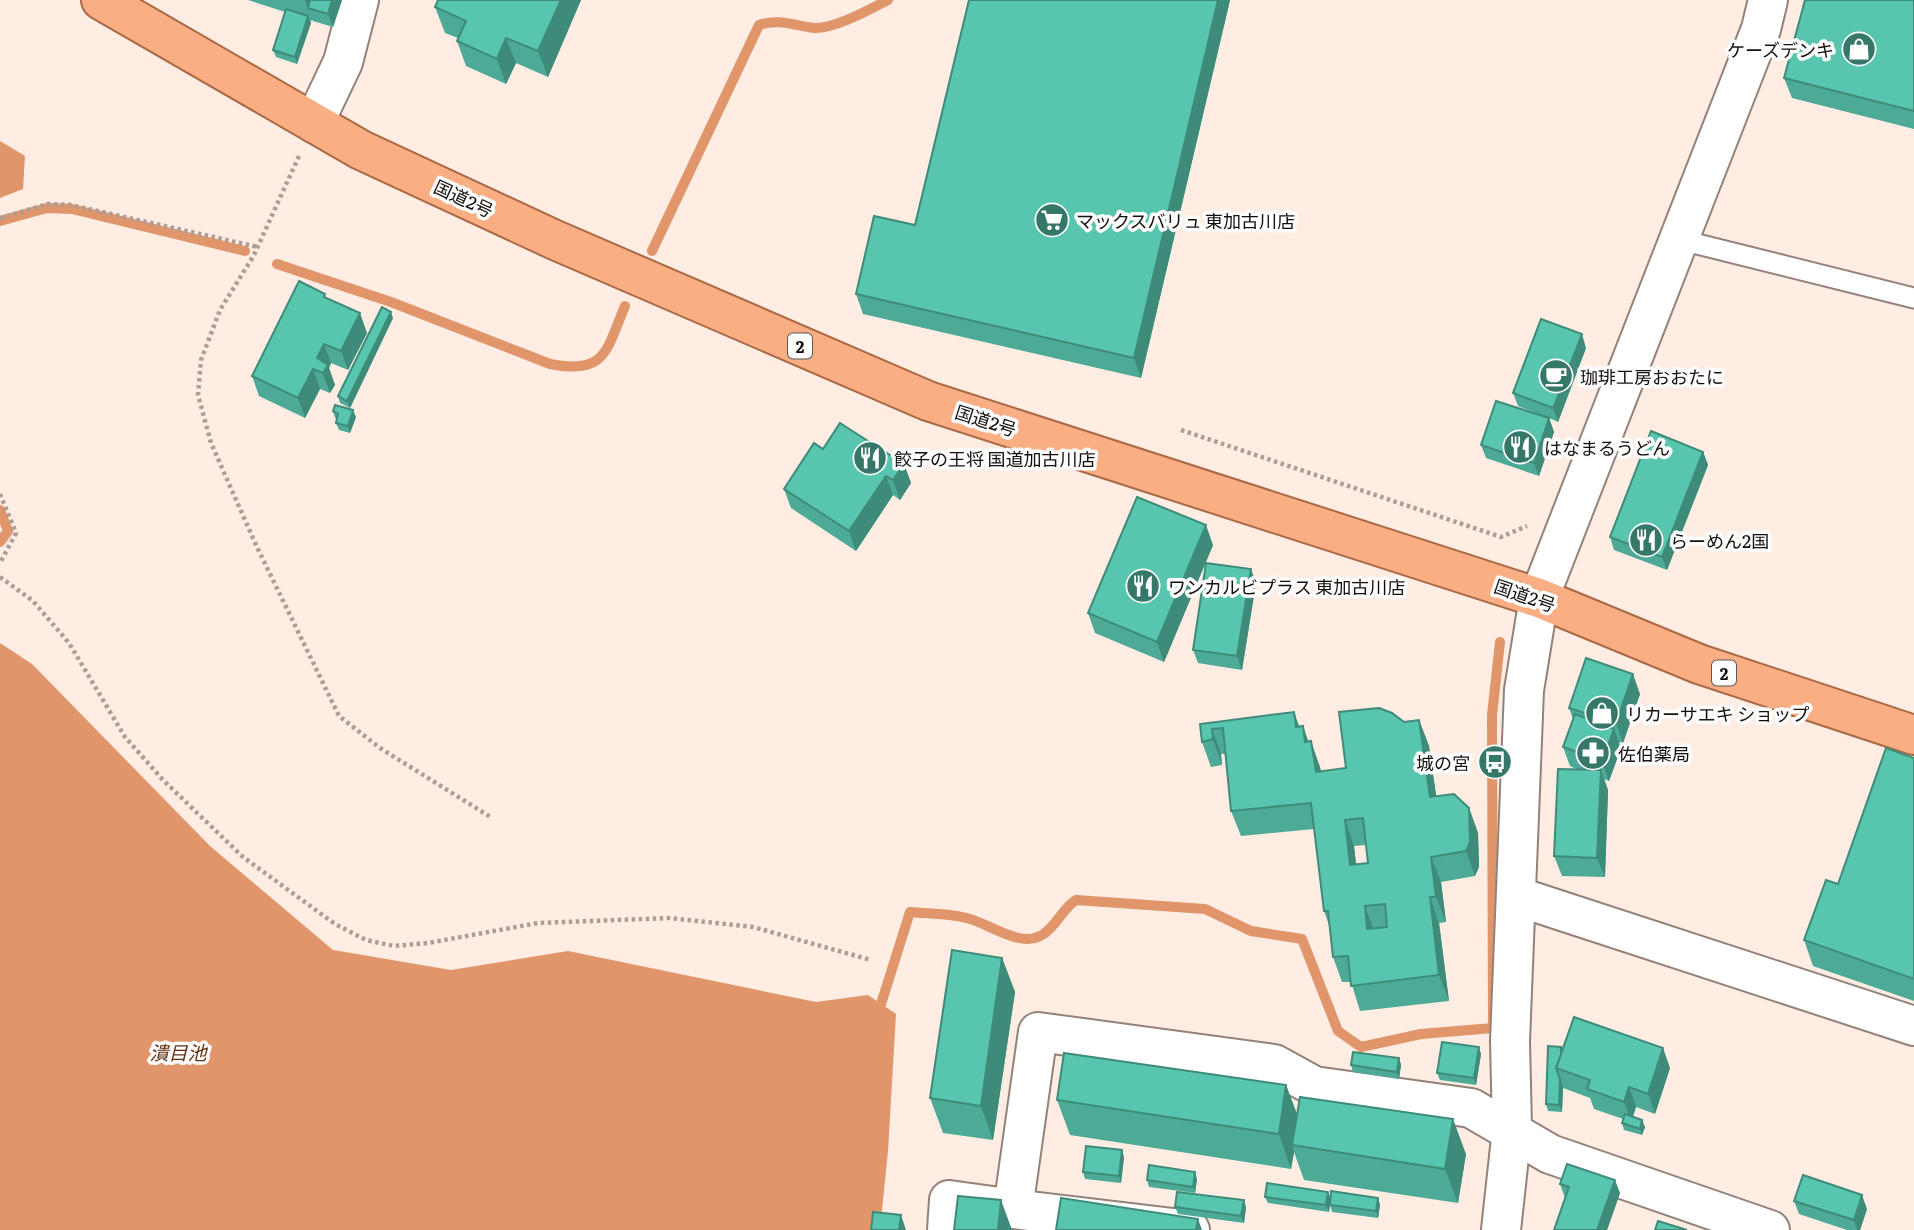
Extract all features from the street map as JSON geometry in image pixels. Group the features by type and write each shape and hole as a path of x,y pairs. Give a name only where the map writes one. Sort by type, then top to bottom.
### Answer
{"highway":[{"name":"国道2号","path":"101,0 361,150 555,240 928,401 1539,598 1699,664 1914,735"}],"street":[{"path":"314,123 342,62 359,0"},
{"path":"1501,1230 1512,1129 1510,1041 1524,690 1539,598 1681,240 1761,29 1768,0"},
{"path":"1516,896 1914,1026"},
{"path":"1013,1209 1038,1032 1273,1064 1314,1086 1471,1108 1512,1129 1550,1154 1770,1230"},
{"path":"947,1230 949,1200 1190,1230"}],"lane":[{"path":"1681,240 1914,298"}],"path":[{"path":"314,123 258,247 220,310 201,360 198,395 211,443 256,545 339,716 380,748 492,818"},
{"path":"0,218 48,204 71,205 258,247"},
{"path":"1181,429 1501,537 1532,524"},
{"path":"0,494 16,533 0,563"},
{"path":"0,577 33,601 69,643 125,737 163,780 243,857 335,924 366,940 405,945 538,923 670,918 753,928 871,960"}],"water":[{"path":"0,141 25,156 23,189 0,198"},
{"name":"潰目池","path":"0,643 32,664 210,846 333,950 451,970 568,951 816,1002 868,995 896,1014 888,1151 880,1230 0,1230"}],"building":[{"path":"310,0 332,0 328,14 308,8"},
{"path":"438,0 561,0 538,51 506,38 497,59 457,41 466,21 435,7"},
{"path":"969,0 1218,0 1134,358 856,294 874,216 915,225"},
{"name":"ケーズデンキ","path":"1805,0 1914,0 1914,111 1784,78"},
{"path":"286,9 308,16 295,57 273,50"},
{"path":"299,281 325,294 324,297 360,313 341,351 324,344 317,358 328,365 323,373 313,369 298,398 252,376"},
{"path":"382,307 391,312 347,401 338,396"},
{"path":"1541,319 1582,334 1553,408 1513,393"},
{"path":"1496,401 1549,418 1534,463 1481,445"},
{"path":"335,405 353,410 348,426 336,423 338,414 333,411"},
{"path":"840,423 904,464 893,480 886,476 849,531 784,489 814,443 823,449"},
{"path":"1651,431 1703,452 1662,557 1610,537"},
{"path":"1137,497 1206,525 1157,642 1088,613"},
{"path":"1206,563 1251,569 1237,656 1193,650"},
{"path":"1586,658 1633,674 1616,723 1569,708"},
{"path":"1379,708 1404,722 1419,720 1430,797 1454,794 1469,808 1470,842 1466,851 1431,857 1436,897 1430,897 1439,975 1351,986 1348,956 1333,957 1328,911 1324,911 1311,803 1231,811 1223,728 1212,729 1213,739 1202,742 1200,724 1294,712 1296,727 1303,726 1305,742 1311,741 1316,772 1346,768 1339,712","holes":["1363,818 1368,863 1350,865 1345,820","1385,904 1387,927 1367,929 1365,906"]},
{"path":"1575,714 1614,729 1602,761 1563,747"},
{"path":"1886,748 1914,758 1914,979 1804,940 1826,880 1838,884"},
{"path":"1558,769 1601,770 1597,858 1554,856"},
{"path":"952,950 1002,958 981,1106 930,1098"},
{"path":"1574,1017 1663,1048 1648,1094 1629,1087 1624,1102 1587,1089 1590,1080 1556,1068"},
{"path":"1442,1042 1479,1047 1474,1078 1437,1073"},
{"path":"1548,1046 1561,1047 1556,1068 1560,1079 1559,1105 1546,1104"},
{"path":"1353,1052 1399,1058 1397,1072 1351,1065"},
{"path":"1064,1053 1286,1085 1279,1134 1057,1100"},
{"path":"1300,1097 1453,1119 1445,1169 1292,1145"},
{"path":"1625,1114 1642,1120 1640,1129 1622,1123"},
{"path":"1086,1146 1122,1150 1119,1176 1083,1172"},
{"path":"1567,1164 1615,1180 1597,1230 1554,1230 1569,1187 1560,1184"},
{"path":"1149,1165 1195,1172 1193,1187 1147,1180"},
{"path":"1803,1175 1862,1195 1854,1220 1794,1201"},
{"path":"1267,1183 1328,1192 1326,1205 1265,1197"},
{"path":"1331,1191 1378,1198 1376,1211 1330,1205"},
{"path":"1177,1192 1244,1200 1241,1216 1175,1207"},
{"path":"958,1196 1001,1200 998,1230 954,1230"},
{"path":"1061,1198 1198,1219 1196,1230 1056,1230"},
{"path":"873,1212 901,1215 899,1230 871,1230"},
{"path":"1658,1221 1687,1230 1655,1230"}],"waterway":[{"path":"652,251 759,25 780,22 822,27 852,18 888,0"},
{"path":"0,221 47,208 72,209 245,251"},
{"path":"277,264 391,302 550,364 569,367 583,366 601,356 608,347 625,306"},
{"path":"0,510 8,531 0,542"},
{"path":"881,1004 910,912 963,917 1025,939 1047,932 1076,900 1205,909 1251,931 1302,939 1338,1031 1361,1047 1421,1034 1493,1028 1492,715 1500,642"}],"place":[{"name":"ケーズデンキ","path":"1859,49"},
{"name":"マックスバリュ 東加古川店","path":"1052,220"},
{"name":"珈琲工房おおたに","path":"1556,376"},
{"name":"はなまるうどん","path":"1520,447"},
{"name":"餃子の王将 国道加古川店","path":"870,458"},
{"name":"らーめん2国","path":"1646,540"},
{"name":"ワンカルビプラス 東加古川店","path":"1143,586"},
{"name":"リカーサエキ ショップ","path":"1602,713"},
{"name":"佐伯薬局","path":"1593,753"},
{"name":"城の宮","path":"1495,762"}]}
